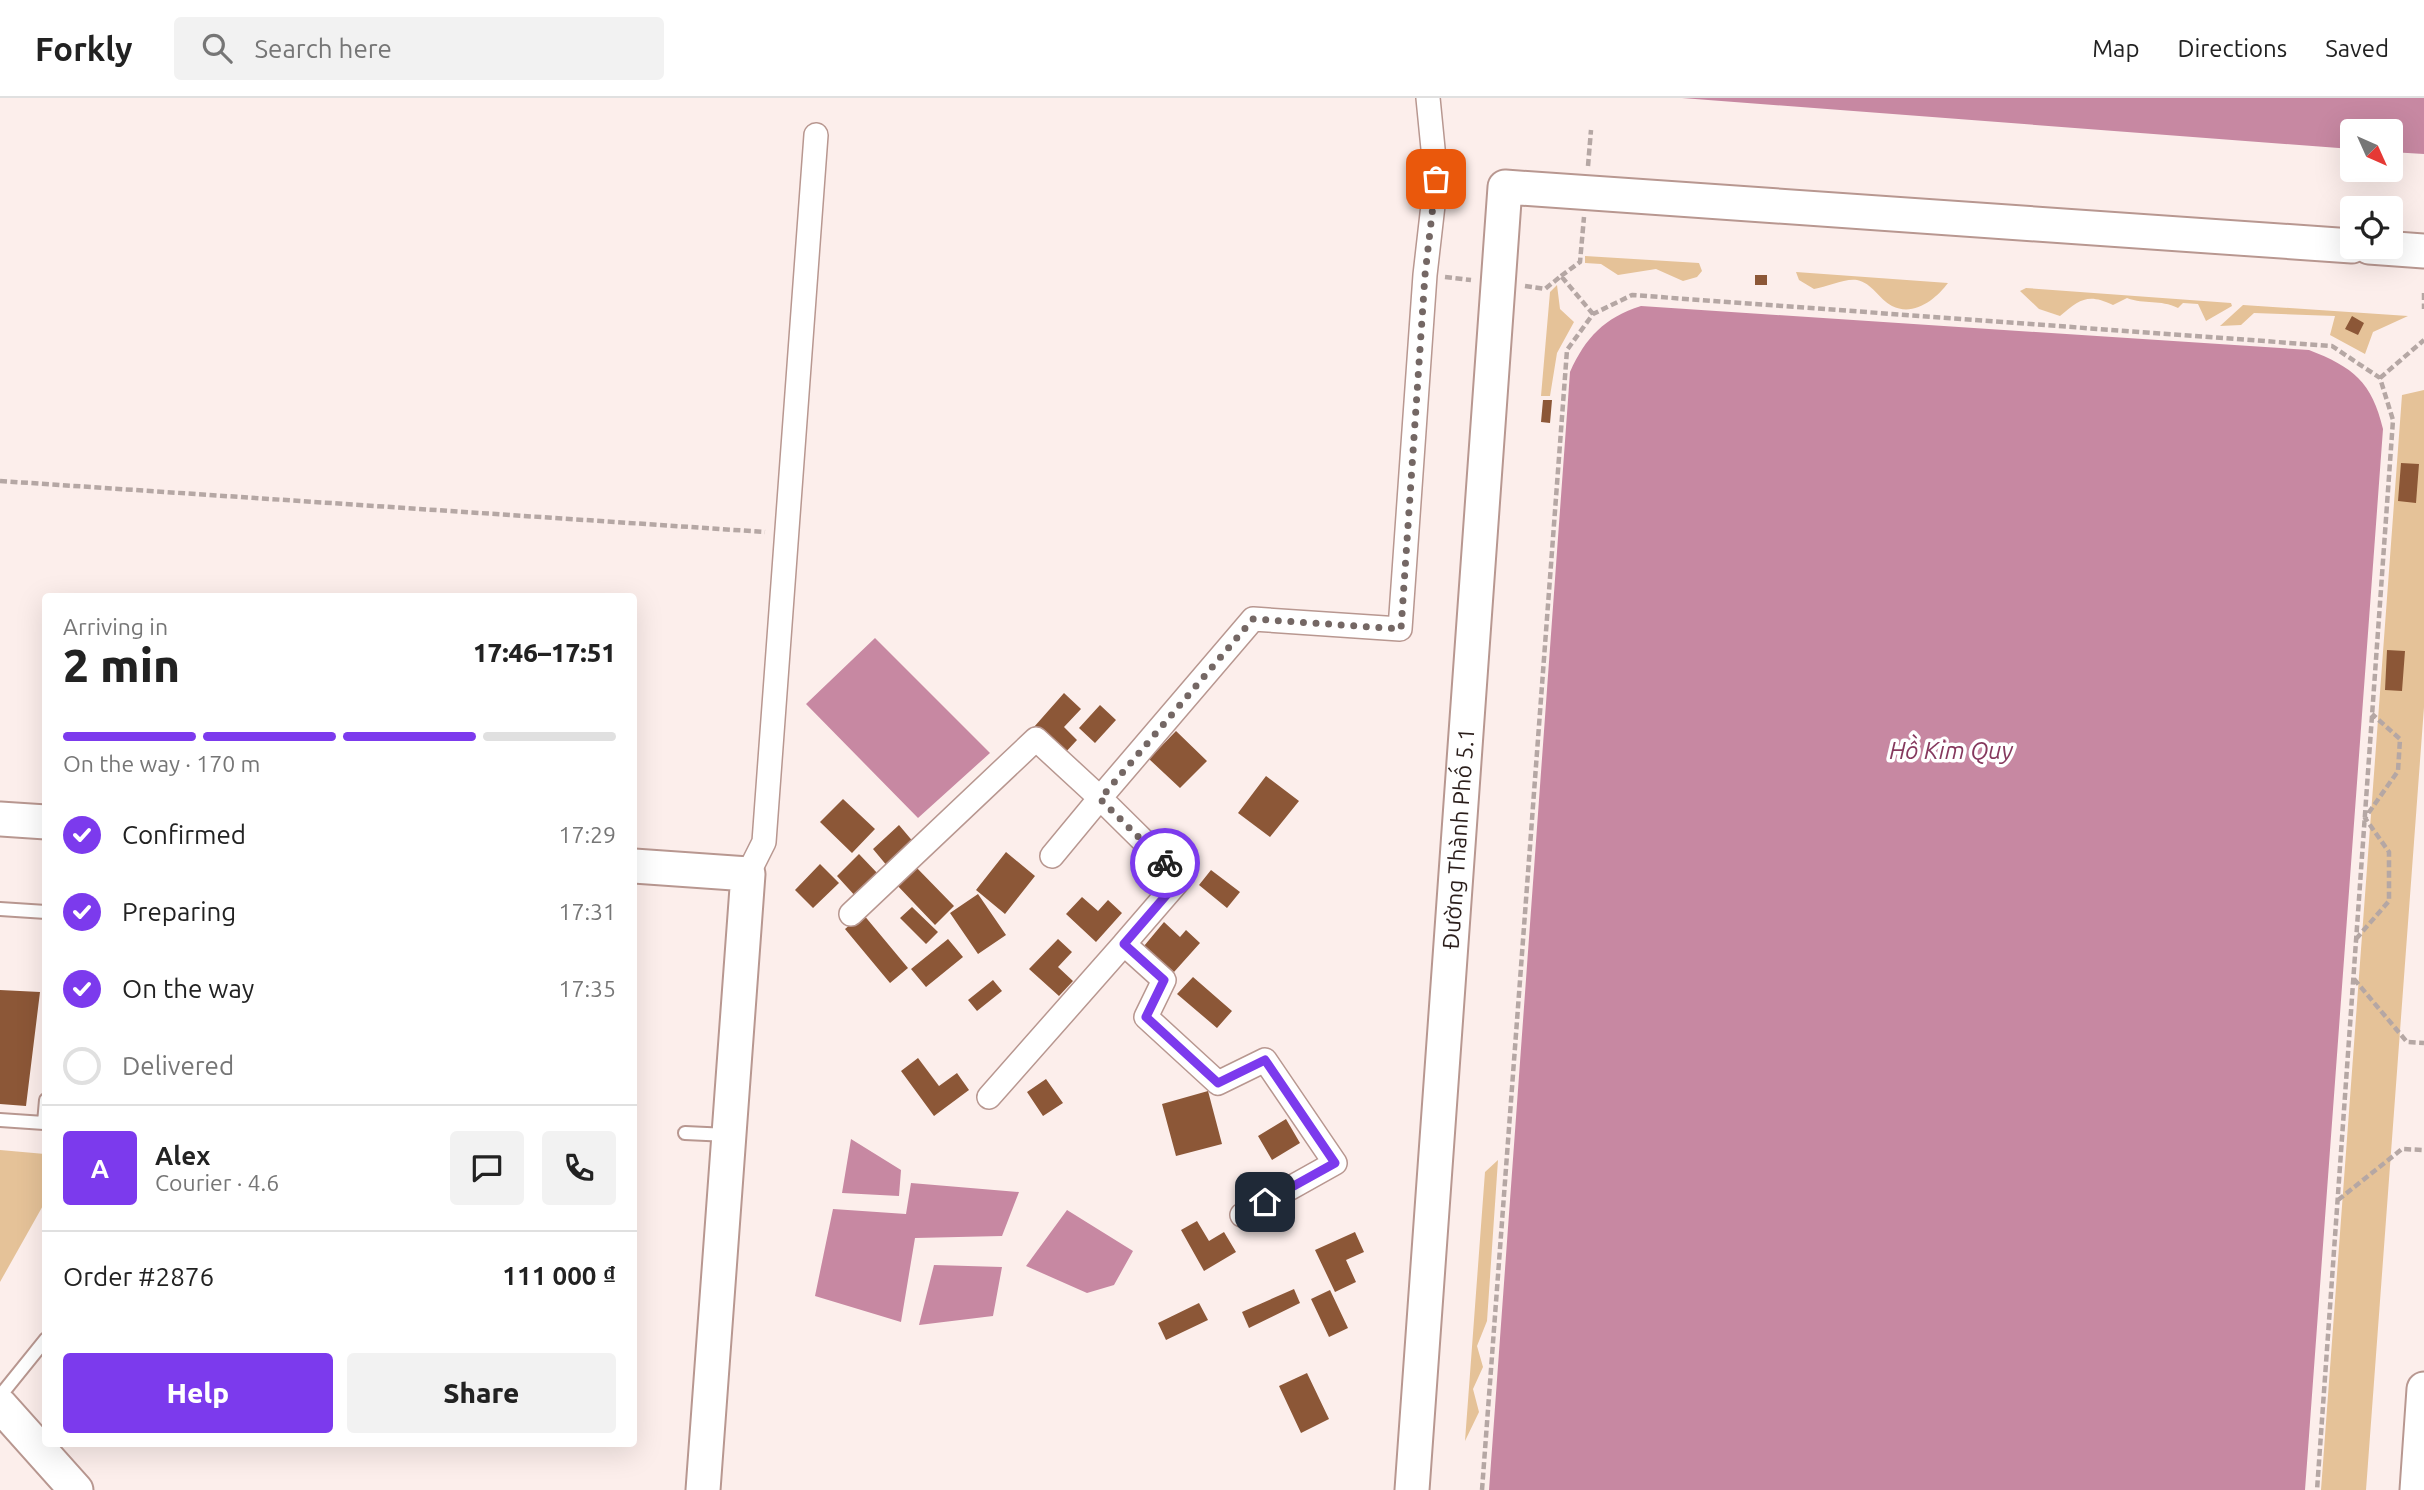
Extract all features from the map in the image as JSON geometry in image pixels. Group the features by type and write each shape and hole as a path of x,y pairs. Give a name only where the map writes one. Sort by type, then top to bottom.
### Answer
{"street":[{"path":"1052,856 1253,619 1401,629 1425,275 1436,179 1428,98"},
{"path":"703,1490 748,874 764,842 816,135"},
{"name":"Đường Thành Phố 5.1","path":"1412,1490 1505,187 2340,245"},
{"path":"2403,249 2424,250"},
{"path":"851,914 1036,739 1181,878 989,1097"},
{"path":"0,819 42,822"},
{"path":"637,866 748,874"},
{"path":"1124,944 1164,980 1146,1017 1218,1083 1265,1060 1335,1163 1242,1215"},
{"path":"2417,1490 2424,1389"},
{"path":"4,1412 76,1490"}],"lane":[{"path":"0,909 42,912"},
{"path":"0,1120 42,1123"},
{"path":"685,1133 729,1135"},
{"path":"4,1412 42,1346"}],"path":[{"path":"2424,293 2424,309"},
{"path":"1482,1490 1567,350 1593,314 1632,295 2332,346 2380,378 2393,420 2316,1490"},
{"path":"2380,378 2424,340"},
{"path":"0,481 787,534"},
{"path":"2365,818 2398,771 2400,739 2372,714"},
{"path":"2356,940 2389,901 2389,852 2365,818"},
{"path":"2353,978 2407,1042 2424,1043"},
{"path":"2337,1201 2402,1149 2424,1150"}],"shaded area":[{"path":"1585,256 1699,263 1702,271 1697,277 1683,281 1656,269 1618,275 1601,264 1585,263"},
{"path":"1796,272 1948,283 1924,305 1900,309 1887,303 1871,288 1857,280 1814,289 1799,280"},
{"path":"1557,285 1560,309 1574,322 1557,353 1550,396 1541,396 1550,292"},
{"path":"2026,288 2231,303 2232,306 2206,321 2198,304 2183,303 2178,308 2127,298 2113,305 2091,299 2073,305 2060,316 2039,309 2020,291"},
{"path":"2243,305 2408,316 2373,332 2365,354 2330,335 2335,316 2254,313 2241,325 2220,326"},
{"path":"2424,390 2424,707 2366,1490 2321,1490 2402,395"},
{"path":"0,1150 42,1154 42,1207 0,1282"},
{"path":"1498,1160 1487,1321 1477,1346 1483,1367 1473,1389 1479,1412 1465,1441 1485,1172"}],"water":[{"path":"1682,98 2424,98 2424,154 2403,153 2403,119 2340,119 2340,148"},
{"name":"Hồ Kim Quy","path":"1641,306 2309,350 2349,370 2373,399 2383,429 2305,1490 1489,1490 1570,372 1598,330 1617,316"},
{"path":"875,638 990,753 918,818 806,704"},
{"path":"851,1139 901,1170 899,1196 842,1193"},
{"path":"911,1183 1019,1192 1002,1236 915,1238 901,1322 815,1296 833,1209 906,1214"},
{"path":"1067,1210 1133,1251 1114,1285 1087,1293 1026,1266"},
{"path":"934,1265 1002,1267 993,1316 919,1325"}],"building":[{"path":"1755,275 1767,275 1767,285 1755,285"},
{"path":"2352,316 2364,323 2358,335 2345,329"},
{"path":"1543,400 1552,400 1550,423 1541,422"},
{"path":"2401,463 2419,464 2416,503 2398,501"},
{"path":"2387,650 2405,651 2402,691 2385,690"},
{"path":"1064,693 1081,709 1064,727 1077,740 1064,754 1034,727"},
{"path":"1100,705 1116,720 1095,743 1079,728"},
{"path":"1176,731 1207,761 1180,788 1149,759"},
{"path":"1266,776 1299,801 1270,837 1238,813"},
{"path":"843,799 875,829 852,853 820,822"},
{"path":"899,825 915,844 888,867 873,849"},
{"path":"1006,852 1035,876 1005,914 976,890"},
{"path":"859,854 880,876 857,898 837,876"},
{"path":"820,864 839,883 813,908 795,890"},
{"path":"914,865 954,906 935,925 895,883"},
{"path":"1211,870 1240,892 1227,908 1199,885"},
{"path":"978,894 1006,935 978,954 950,913"},
{"path":"1082,897 1098,911 1108,900 1122,913 1096,942 1066,914"},
{"path":"912,907 938,932 926,944 900,918"},
{"path":"863,914 908,968 890,983 845,929"},
{"path":"1164,922 1180,937 1186,930 1200,943 1174,972 1144,946"},
{"path":"948,939 963,957 926,987 911,969"},
{"path":"1058,939 1072,952 1058,967 1073,981 1059,996 1029,969"},
{"path":"1193,977 1232,1011 1217,1028 1177,994"},
{"path":"993,980 1002,991 977,1011 968,1000"},
{"path":"0,990 40,992 26,1106 0,1104"},
{"path":"918,1058 939,1086 957,1073 969,1090 934,1116 901,1071"},
{"path":"1046,1079 1063,1103 1043,1116 1027,1092"},
{"path":"1208,1091 1222,1144 1176,1156 1162,1104"},
{"path":"1286,1119 1300,1143 1272,1160 1258,1136"},
{"path":"1197,1221 1209,1241 1224,1232 1236,1252 1204,1271 1181,1230"},
{"path":"1355,1232 1364,1252 1346,1260 1356,1282 1335,1292 1315,1250"},
{"path":"1294,1289 1300,1303 1249,1328 1242,1312"},
{"path":"1330,1290 1348,1328 1329,1337 1311,1299"},
{"path":"1199,1303 1208,1320 1166,1340 1158,1323"},
{"path":"1307,1373 1329,1419 1301,1433 1279,1386"}],"way so far":[{"path":"1165,863 1100,799 1253,619 1401,629 1425,275 1436,179"}],"route":[{"path":"1165,863 1181,878 1124,944 1164,980 1146,1017 1218,1083 1265,1060 1335,1163 1265,1202"}]}
